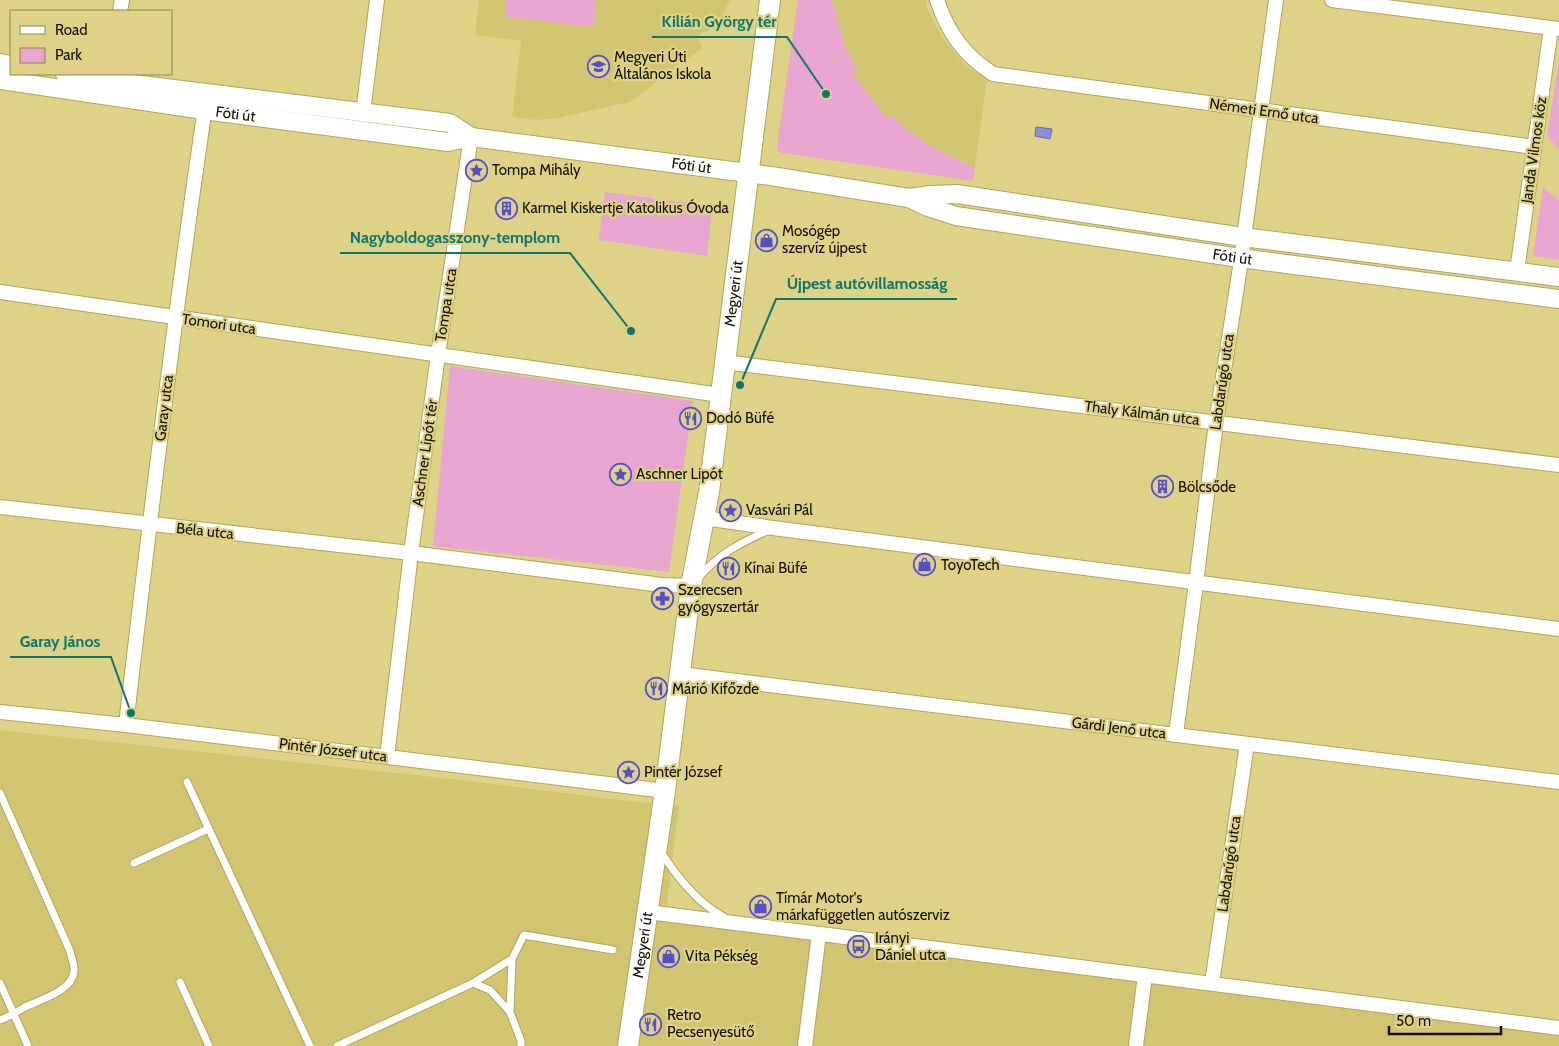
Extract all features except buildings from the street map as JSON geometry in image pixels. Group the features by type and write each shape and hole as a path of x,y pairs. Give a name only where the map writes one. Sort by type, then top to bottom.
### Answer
{"main road":[{"name":"Megyeri út","path":"628,1046 665,791 691,586 709,492 770,0"}],"street":[{"path":"363,113 377,0"},
{"name":"Németi Ernő utca","path":"937,0 945,21 963,50 993,74 1534,147"},
{"name":"Labdarúgó utca","path":"1176,734 1216,422 1276,0"},
{"path":"1332,0 1555,29"},
{"name":"Janda Vilmos köz","path":"1517,271 1534,147 1555,29"},
{"name":"Fóti út","path":"80,75 109,77 207,92 450,123 472,137"},
{"name":"Fóti út","path":"0,80 204,110 448,142 472,137 748,173 909,198 928,207 956,216 1240,258 1559,300"},
{"name":"Garay utca","path":"126,725 175,318 207,92"},
{"name":"Tompa utca","path":"438,355 472,137"},
{"name":"Fóti út","path":"909,198 957,194 1243,237 1559,277"},
{"name":"Tomori utca","path":"0,292 438,355"},
{"path":"438,355 720,395"},
{"name":"Aschner Lipót tér","path":"411,553 438,355"},
{"name":"Thaly Kálmán utca","path":"724,362 1559,465"},
{"name":"Béla utca","path":"0,507 411,553"},
{"path":"704,518 1559,629"},
{"path":"387,756 411,553 662,585 691,586"},
{"name":"Gárdi Jenő utca","path":"680,674 1559,782"},
{"name":"Pintér József utca","path":"0,712 387,756 665,791"},
{"name":"Labdarúgó utca","path":"1212,983 1247,744"},
{"path":"648,912 1559,1028"},
{"path":"805,1046 819,934"},
{"path":"1136,1046 1146,975"}],"lane":[{"path":"691,586 709,566 729,549 773,528"},
{"path":"187,782 310,1046"},
{"path":"0,793 70,951 74,971 71,980 56,994 0,1020"},
{"path":"134,864 208,829"},
{"path":"657,844 668,863 689,890 713,912 735,924"},
{"path":"510,1012 512,959 524,935 613,950"},
{"path":"337,1046 473,983 512,959"},
{"path":"180,982 209,1046"},
{"path":"0,983 28,1046"},
{"path":"473,983 490,990 510,1012 521,1041 521,1046"}],"shaded area":[{"name":"Megyeri Úti Általános Iskola","path":"479,0 730,0 719,22 705,33 704,31 696,37 703,47 630,102 558,118 536,120 512,117 521,41 475,35"},
{"path":"832,0 926,0 927,7 941,36 965,65 987,79 975,167 935,149 902,126 891,115 886,118 852,73 857,69 845,47"},
{"path":"0,730 461,780 637,802 679,805 665,919 1559,1034 1559,1046 0,1046"}],"green space":[{"path":"506,0 596,0 594,27 505,17"},
{"path":"798,0 832,0 845,47 857,69 852,73 886,117 891,115 930,146 975,167 973,181 778,151 777,146"},
{"path":"1559,62 1559,150 1547,135"},
{"path":"1543,187 1559,201 1559,260 1533,256"},
{"path":"605,192 712,206 707,256 599,240"},
{"path":"450,366 693,401 669,572 433,546"}],"water":[{"path":"1036,127 1052,129 1050,139 1035,136"}],"place":[{"name":"Megyeri Úti Általános Iskola","path":"598,66"},
{"name":"Kilián György tér","path":"826,94"},
{"name":"Tompa Mihály","path":"476,170"},
{"name":"Karmel Kiskertje Katolikus Óvoda","path":"506,208"},
{"name":"Mosógép szervíz újpest","path":"766,240"},
{"name":"Nagyboldogasszony-templom","path":"631,331"},
{"name":"Újpest autóvillamosság","path":"740,385"},
{"name":"Dodó Büfé","path":"690,418"},
{"name":"Aschner Lipót","path":"620,474"},
{"name":"Bölcsőde","path":"1162,487"},
{"name":"Vasvári Pál","path":"730,510"},
{"name":"ToyoTech","path":"925,565"},
{"name":"Kínai Büfé","path":"728,568"},
{"name":"Szerecsen gyógyszertár","path":"662,599"},
{"name":"Márió Kifőzde","path":"656,689"},
{"name":"Garay János","path":"131,713"},
{"name":"Pintér József","path":"628,772"},
{"name":"Tímár Motor's márkafüggetlen autószerviz","path":"760,907"},
{"name":"Irányi Dániel utca","path":"859,947"},
{"name":"Vita Pékség","path":"669,956"},
{"name":"Retro Pecsenyesütő","path":"651,1024"}]}
